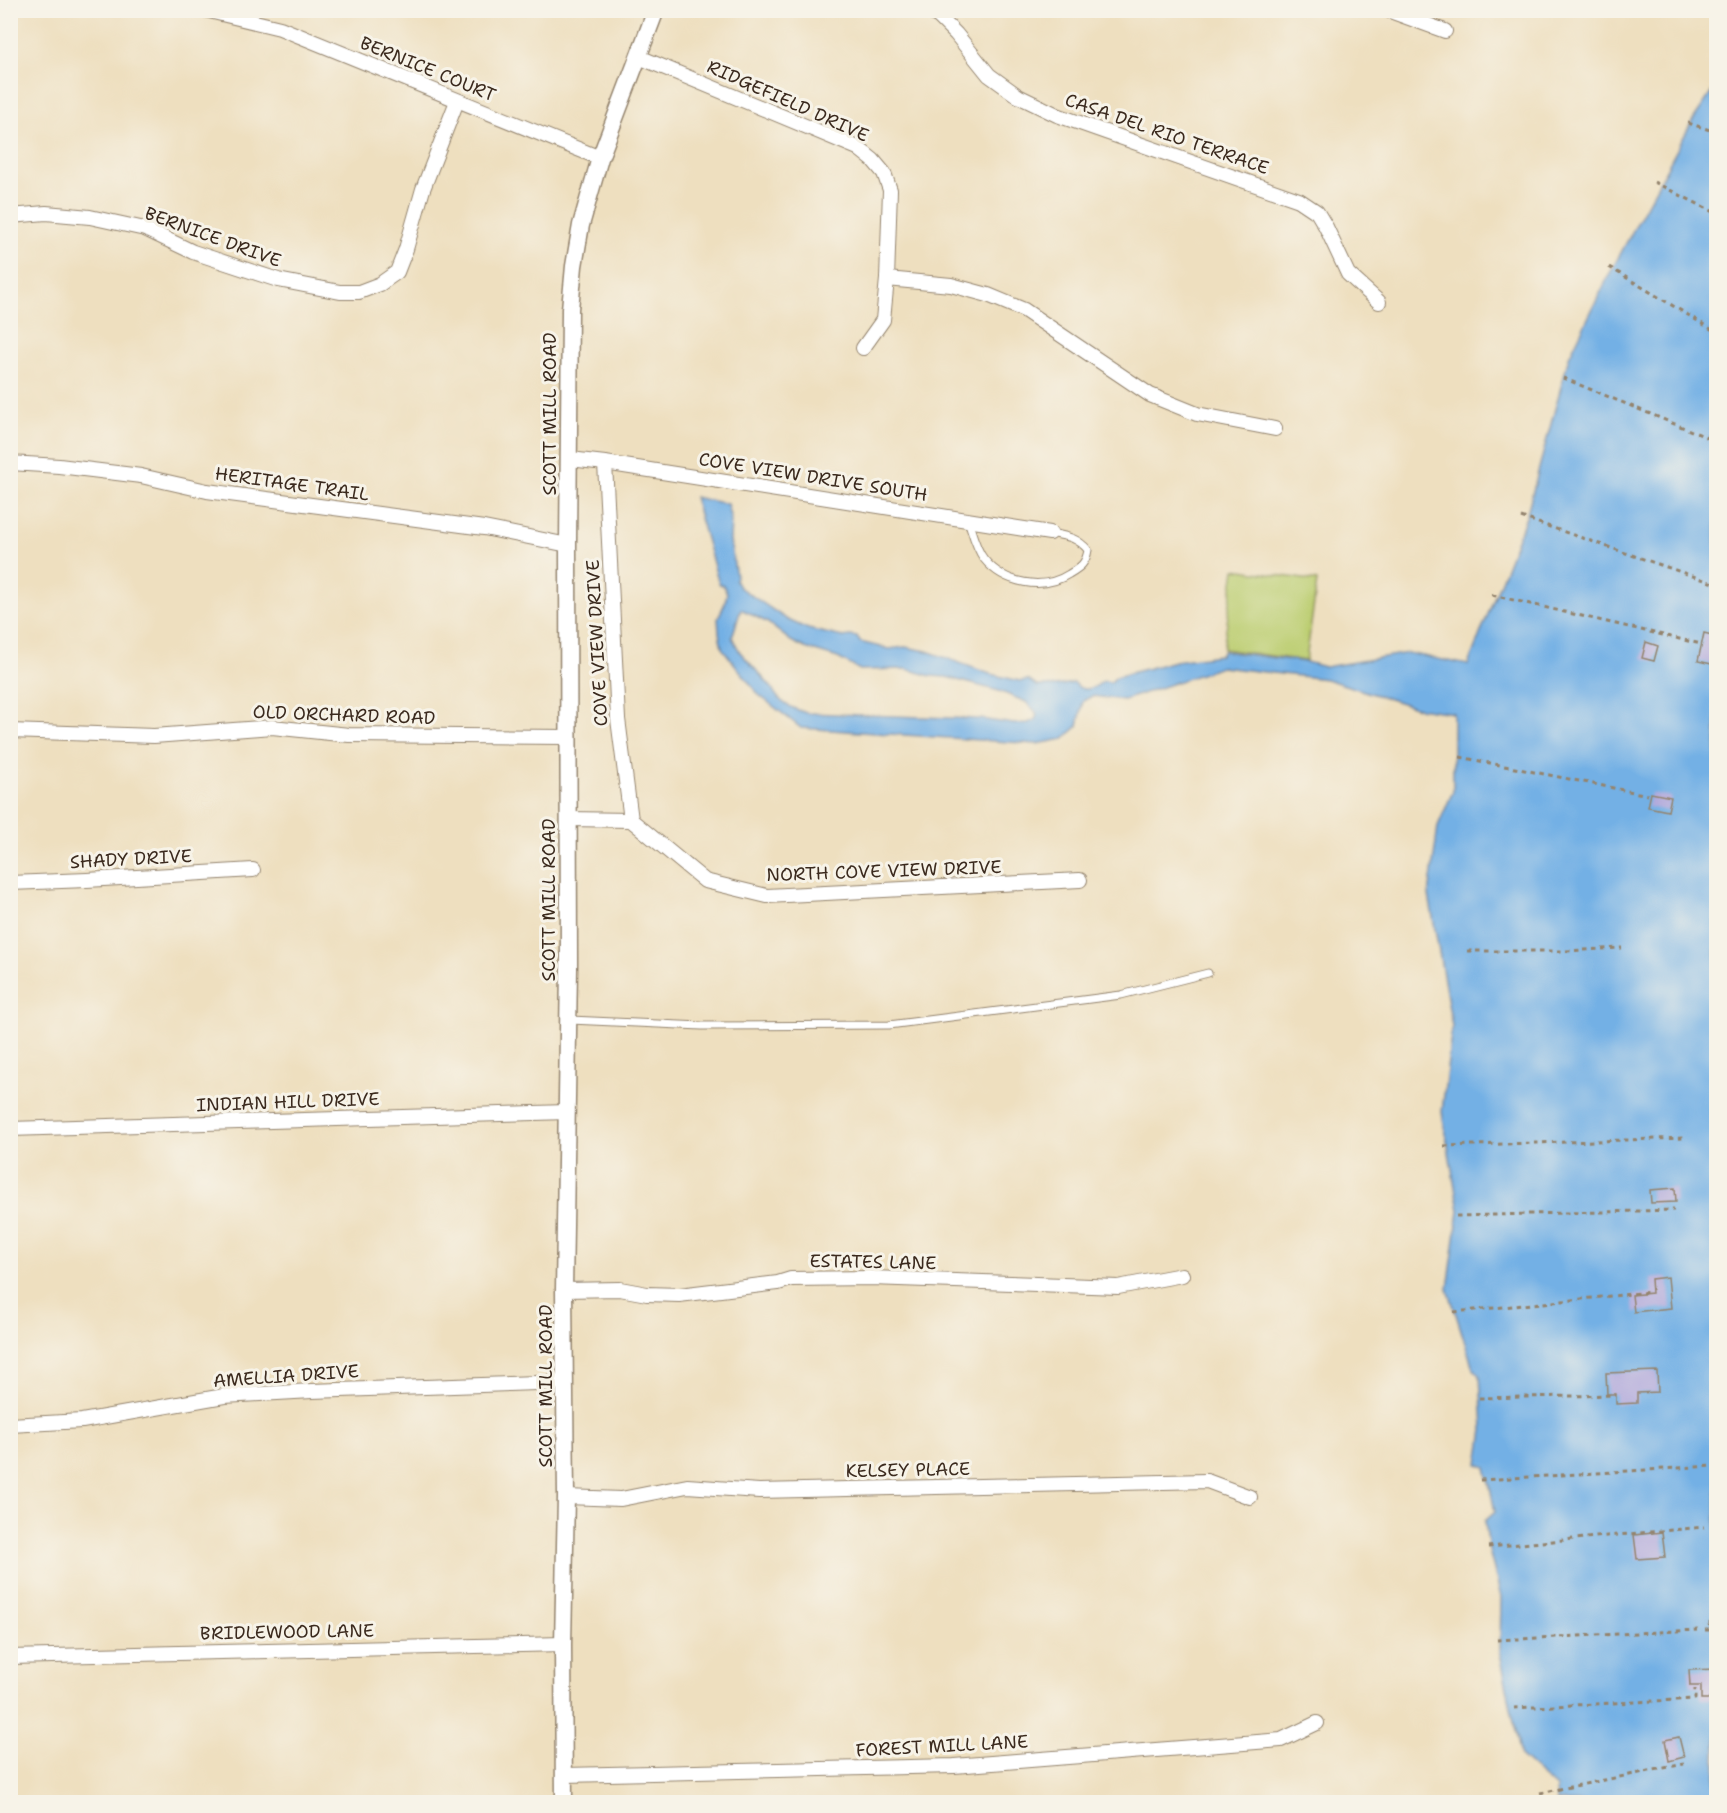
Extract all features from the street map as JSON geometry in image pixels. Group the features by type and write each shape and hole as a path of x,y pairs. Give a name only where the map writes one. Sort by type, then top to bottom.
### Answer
{"street":[{"name":"BERNICE COURT","path":"205,10 280,28 600,158"},
{"name":"SCOTT MILL ROAD","path":"564,1803 563,1644 566,1497 564,1290 567,1112 570,309 581,225 600,158 656,10"},
{"name":"CASA DEL RIO TERRACE","path":"927,10 939,17 956,34 989,75 1018,96 1057,115 1299,200 1317,212 1348,274 1379,302"},
{"path":"1387,10 1444,31"},
{"name":"RIDGEFIELD DRIVE","path":"639,57 858,148 884,173 890,190 883,320 863,348"},
{"name":"BERNICE DRIVE","path":"10,216 46,213 90,217 145,230 193,252 278,280 340,292 359,292 380,284 397,272 423,189 457,101"},
{"path":"887,279 951,285 988,295 1024,310 1150,395 1197,414 1275,429"},
{"name":"COVE VIEW DRIVE SOUTH","path":"570,459 1050,533"},
{"name":"HERITAGE TRAIL","path":"10,463 59,466 141,476 207,491 484,528 568,544"},
{"name":"COVE VIEW DRIVE","path":"605,463 618,719 632,820"},
{"name":"OLD ORCHARD ROAD","path":"10,731 154,735 272,727 349,735 568,737"},
{"path":"568,819 632,820"},
{"name":"NORTH COVE VIEW DRIVE","path":"632,820 705,881 767,896 1080,880"},
{"name":"SHADY DRIVE","path":"10,883 253,870"},
{"name":"INDIAN HILL DRIVE","path":"10,1129 567,1112"},
{"name":"ESTATES LANE","path":"564,1290 620,1289 647,1294 679,1294 778,1283 791,1278 859,1278 1118,1287 1182,1275"},
{"name":"AMELLIA DRIVE","path":"10,1425 82,1420 224,1396 565,1382"},
{"name":"KELSEY PLACE","path":"566,1497 621,1499 687,1486 759,1491 1207,1481 1250,1497"},
{"name":"BRIDLEWOOD LANE","path":"10,1657 563,1644"},
{"name":"FOREST MILL LANE","path":"565,1774 954,1766 1281,1740 1317,1723"}],"lane":[{"path":"968,520 983,558 996,570 1013,579 1029,583 1059,581 1077,570 1086,560 1088,550 1083,544 1073,537 1050,533"},
{"path":"567,1020 702,1026 889,1025 1121,994 1208,973"}],"path":[{"path":"1688,123 1716,132"},
{"path":"1654,182 1716,213"},
{"path":"1609,267 1716,332"},
{"path":"1563,378 1716,441"},
{"path":"1521,517 1716,584"},
{"path":"1492,595 1701,644"},
{"path":"1460,757 1648,795"},
{"path":"1467,951 1564,951 1622,948"},
{"path":"1444,1146 1686,1138"},
{"path":"1456,1216 1674,1210"},
{"path":"1454,1312 1651,1292"},
{"path":"1479,1398 1616,1395"},
{"path":"1480,1480 1712,1466"},
{"path":"1488,1548 1704,1527"},
{"path":"1705,1630 1711,1630 1710,1623 1716,1623"},
{"path":"1497,1640 1698,1630"},
{"path":"1514,1708 1695,1699 1695,1689"},
{"path":"1540,1793 1683,1764"}],"green space":[{"path":"1235,569 1317,581 1306,661 1223,649"}],"water":[{"path":"1716,86 1716,1802 1557,1802 1556,1788 1521,1757 1500,1653 1501,1597 1489,1550 1485,1521 1495,1512 1486,1467 1478,1464 1483,1430 1480,1375 1473,1368 1448,1289 1459,1210 1442,1112 1452,1026 1429,895 1438,826 1453,791 1453,713 1418,708 1326,679 1221,667 1124,700 1092,696 1083,701 1078,726 1063,739 1037,744 801,728 759,695 722,648 718,618 727,593 723,585 719,584 694,497 727,504 731,520 730,541 735,580 739,587 788,620 808,629 843,637 857,637 860,642 889,649 905,647 927,651 990,674 1020,681 1028,680 1037,686 1074,683 1081,688 1088,689 1103,681 1111,682 1116,677 1175,661 1220,655 1223,651 1306,662 1325,667 1408,653 1468,665 1526,517 1569,357 1610,273 1693,120","holes":["741,609 768,623 791,641 805,648 838,658 860,670 906,669 999,691 1026,702 1037,714 1035,720 1014,724 980,719 807,713 796,710 778,698 740,652 732,637"]}],"building":[{"path":"1704,633 1716,636 1716,665 1698,661"},
{"path":"1646,642 1658,646 1654,661 1642,658"},
{"path":"1651,793 1671,797 1668,811 1648,807"},
{"path":"1675,1188 1676,1202 1651,1203 1650,1190"},
{"path":"1668,1277 1671,1308 1634,1312 1632,1295 1652,1293 1651,1279"},
{"path":"1657,1371 1658,1392 1637,1393 1637,1403 1616,1404 1616,1394 1607,1394 1606,1373"},
{"path":"1662,1532 1665,1557 1637,1559 1634,1535"},
{"path":"1716,1669 1716,1699 1701,1699 1701,1686 1690,1686 1689,1670"},
{"path":"1679,1737 1684,1757 1669,1761 1665,1740"}]}
